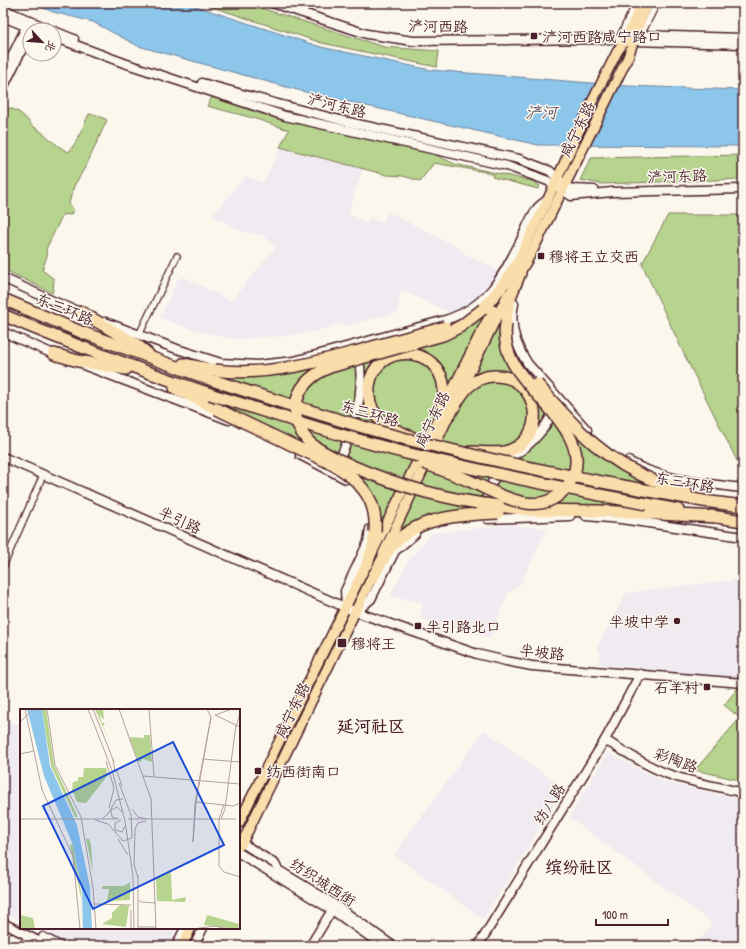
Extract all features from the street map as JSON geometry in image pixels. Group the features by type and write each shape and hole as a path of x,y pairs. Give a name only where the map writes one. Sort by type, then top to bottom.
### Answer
{"highway":[{"path":"513,270 489,302 460,326 443,335 330,367 319,372 308,380 296,403 296,414 299,428 309,442 325,453 381,478 422,491 498,510 612,511 717,517"},
{"path":"379,446 453,474 515,501 540,503 562,492 570,482 575,471 575,446 566,428 525,381 514,364 506,345 506,320 511,295 513,270"},
{"name":"东三环路","path":"3,299 81,332 158,361 215,375 322,414 421,442 495,461 569,476 743,506"},
{"path":"215,375 293,368 449,326 465,319 489,302"},
{"path":"81,312 137,345 158,361"},
{"name":"东三环路","path":"3,314 63,341 143,371 326,431 379,446 532,482 742,521"},
{"path":"506,320 510,345 520,364 577,429 596,446 616,461 658,482 721,503"},
{"path":"421,442 391,427 377,416 371,405 369,397 369,384 379,364 388,358 404,353 416,355 428,360 442,378 444,394 439,420"},
{"path":"54,354 106,366 143,371 217,409 329,463 352,477 361,486 370,500 375,517 376,532 367,564"},
{"path":"450,414 469,386 481,379 492,376 504,377 513,380 527,392 532,401 534,411 532,428 528,436 514,448 504,452 458,452"},
{"path":"372,579 389,549 410,531 419,526 436,520 482,516 498,510"}],"main road":[{"name":"咸宁东路","path":"240,843 356,612 387,544 508,294 513,270 529,258 628,57 630,37 642,3"},
{"name":"咸宁东路","path":"240,821 548,199 562,166 617,52 630,37 649,3"},
{"path":"480,334 489,302"},
{"path":"182,946 188,935"}],"street":[{"name":"浐河西路","path":"272,3 366,34 413,41 610,39 630,37 743,38"},
{"path":"630,37 636,3"},
{"path":"630,37 657,3"},
{"path":"3,9 22,22"},
{"path":"3,16 22,24"},
{"name":"浐河东路","path":"62,34 124,57 205,84 278,104 348,122 519,159 546,169 556,181 574,196 612,192 743,189"},
{"name":"浐河西路","path":"630,37 743,44"},
{"name":"浐河东路","path":"62,40 124,63 284,116 507,166 556,181"},
{"path":"3,75 22,43"},
{"path":"3,88 22,47"},
{"path":"139,334 177,256"},
{"path":"529,258 514,306 512,318 516,344 522,355 558,398 594,437 618,455 642,469 669,477 743,488"},
{"path":"3,278 53,301 214,361 247,365 282,363 356,345 460,315 471,309 484,298 513,270"},
{"path":"3,332 54,354 231,421 334,472 350,482 366,505 370,523 368,542 345,591 346,607"},
{"path":"334,472 352,431 359,405 361,372 356,345"},
{"path":"482,516 490,488 498,473 507,461 527,445 541,431 551,417 558,398"},
{"name":"半引路","path":"3,457 346,607"},
{"path":"3,567 43,475"},
{"path":"356,612 371,599 393,553 409,538 424,529 445,522 482,516 607,517 743,537"},
{"name":"半坡路","path":"346,607 356,612 477,654 532,666 743,683"},
{"name":"纺八路","path":"478,946 605,740 640,674"},
{"name":"彩陶路","path":"605,740 653,768 668,774 743,793"},
{"name":"纺织城西街","path":"240,843 275,864 278,870 332,902 393,946"},
{"name":"纺织城西街","path":"240,854 332,910 383,946"},
{"path":"310,946 332,910"},
{"path":"3,917 20,926"},
{"path":"3,923 60,946"},
{"path":"194,946 202,929"},
{"path":"22,946 26,932"},
{"path":"26,932 48,946"},
{"path":"177,946 188,935"}],"shaded area":[{"path":"281,148 363,169 348,213 367,224 369,218 383,223 388,212 459,248 458,250 498,271 490,284 479,296 465,308 451,313 401,290 397,313 350,325 337,324 314,332 286,336 233,339 194,330 160,318 178,279 184,277 231,301 276,247 262,235 244,232 212,216 246,176 263,183"},
{"path":"508,525 547,528 520,585 508,593 490,638 420,618 423,603 390,596 408,561 432,533"},
{"name":"半坡中学","path":"743,579 743,678 598,664 601,652 596,649 626,593"},
{"path":"3,718 20,726 20,920 3,912"},
{"path":"484,730 564,789 483,919 394,855"},
{"path":"608,753 664,782 743,800 743,946 696,946 712,923 569,817"},
{"path":"36,929 177,929 169,946 69,946"}],"green space":[{"path":"200,3 245,3 384,47 439,51 437,67 322,43"},
{"path":"213,95 427,151 455,164 532,181 540,186 538,189 492,177 493,175 485,172 434,163 420,181 403,176 387,175 280,147 289,130 253,118 207,106"},
{"path":"8,108 19,112 32,126 41,131 59,147 69,152 77,140 89,114 97,115 107,120 87,164 74,186 69,203 73,209 72,213 70,215 63,214 46,249 47,256 42,270 54,279 52,293 3,269 3,118"},
{"path":"743,155 743,179 601,184 580,180 591,158"},
{"path":"668,215 743,215 743,473 684,354 642,264"},
{"path":"490,308 501,315 500,330 502,342 570,429 584,443 618,467 656,487 652,511 620,508 458,514 394,540 378,534 369,493 201,399 212,372 418,346"},
{"path":"737,689 743,690 743,781 695,770 740,718 724,705"}],"water":[{"name":"浐河","path":"31,3 186,3 321,47 431,70 628,86 743,90 743,146 538,145 301,91 138,46 93,22 53,12"}],"place":[{"name":"浐河西路咸宁路口","path":"534,36"},
{"name":"穆将王立交西","path":"541,256"},
{"name":"半坡中学","path":"677,621"},
{"name":"半引路北口","path":"418,626"},
{"name":"穆将王","path":"342,643"},
{"name":"石羊村","path":"707,687"},
{"name":"纺西街南口","path":"258,771"}],"district":[{"name":"延河社区","path":"371,725"},
{"name":"缤纷社区","path":"579,866"}]}
